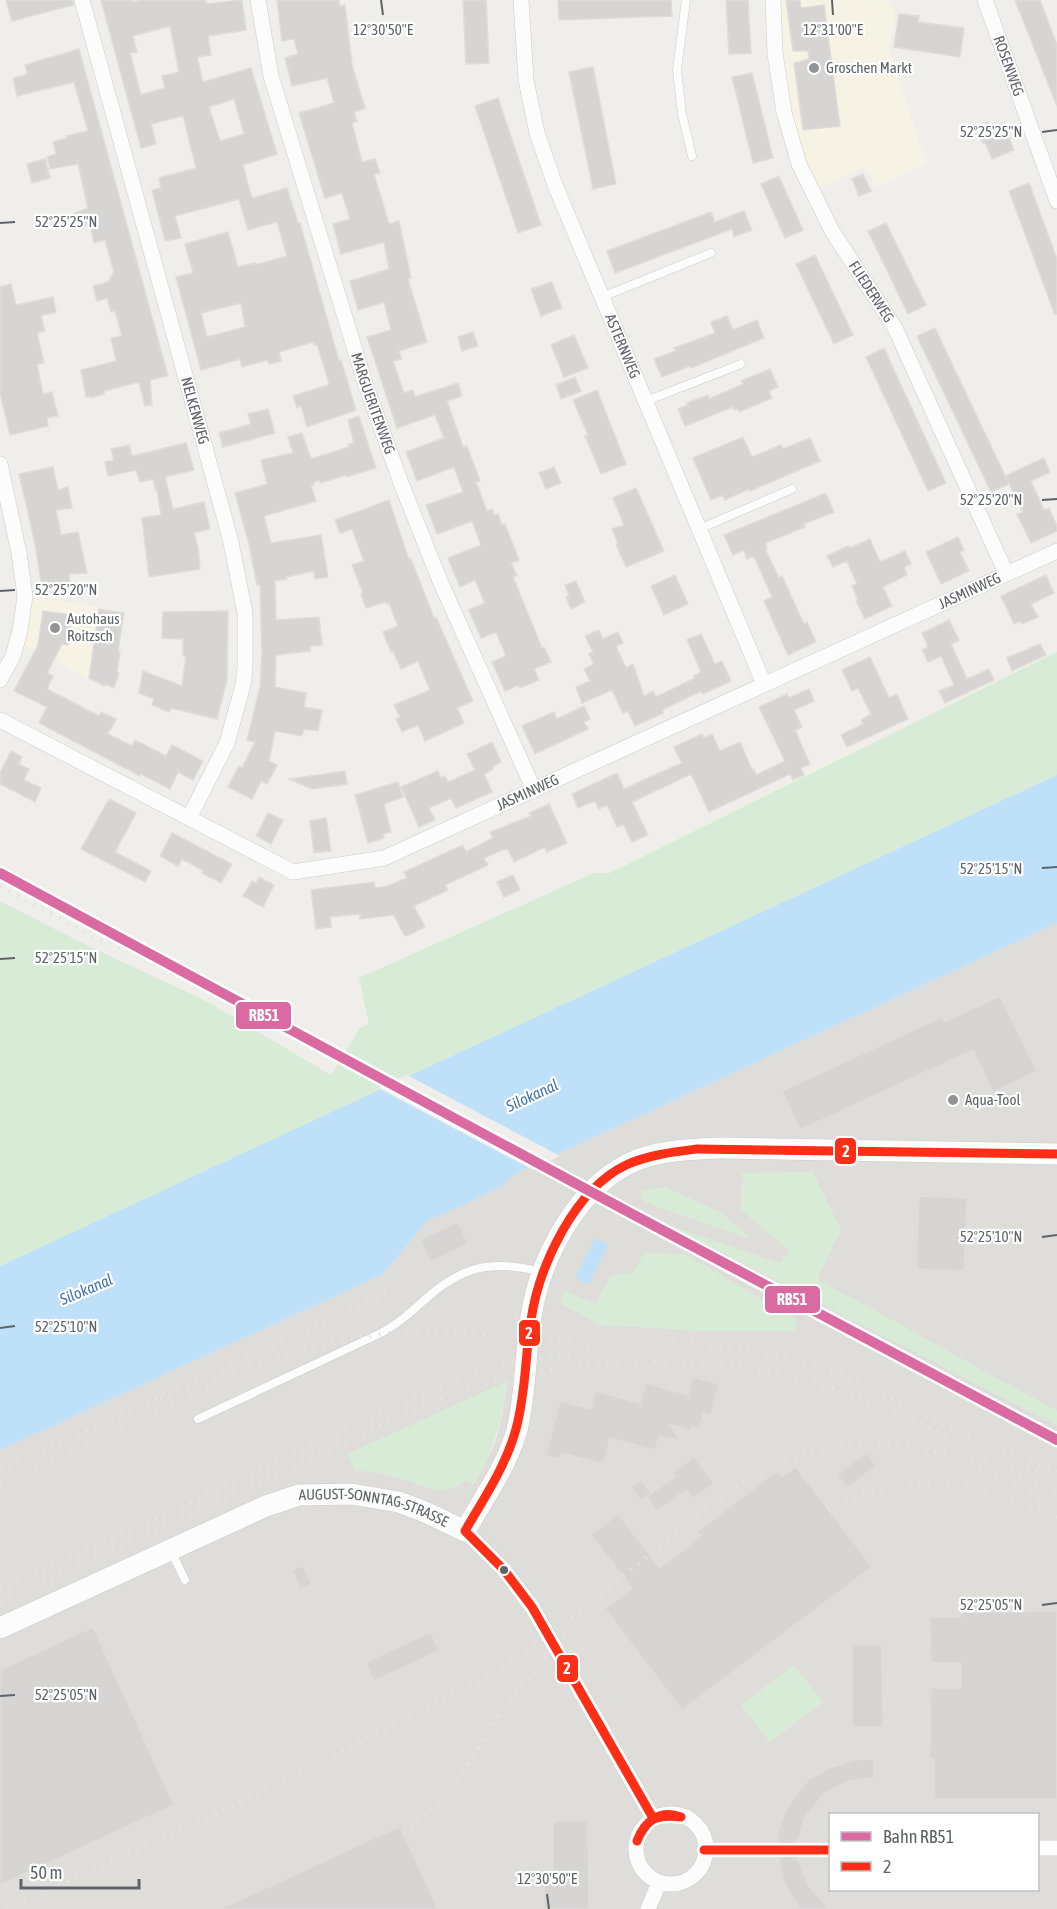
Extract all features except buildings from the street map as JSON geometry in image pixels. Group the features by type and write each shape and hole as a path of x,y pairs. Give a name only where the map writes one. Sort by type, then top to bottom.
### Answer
{"street":[{"name":"NELKENWEG","path":"82,0 228,531 245,613 243,684 228,743 189,818"},
{"name":"MARGUERITENWEG","path":"258,0 271,76 366,386 401,483 440,580 534,789"},
{"name":"ASTERNWEG","path":"521,0 526,80 537,133 555,185 764,684"},
{"name":"FLIEDERWEG","path":"773,0 774,53 784,112 799,164 832,231 895,328 1006,573"},
{"name":"ROSENWEG","path":"984,0 1057,201"},
{"path":"0,464 19,553 25,596 22,621 13,656 0,680"},
{"name":"JASMINWEG","path":"0,720 293,872 384,858 1057,551"},
{"path":"465,1531 509,1453 516,1431 522,1400 531,1316 542,1272 556,1241 591,1192 614,1171 637,1160 697,1149 891,1147 1057,1154"},
{"name":"AUGUST-SONNTAG-STRASSE","path":"0,1628 266,1506 299,1495 351,1494 399,1502 465,1531 504,1570 532,1607 653,1818"},
{"path":"674,1814 696,1825 704,1837 705,1850 697,1873 676,1885 666,1885 650,1878 642,1870 637,1853 639,1834 644,1825 653,1818 674,1814"},
{"path":"1039,1848 1057,1848"},
{"path":"705,1850 778,1850"},
{"path":"798,1850 829,1850"},
{"path":"648,1909 659,1883"}],"lane":[{"path":"686,0 677,70 682,114 692,156"},
{"path":"602,297 711,253"},
{"path":"646,401 741,364"},
{"path":"699,528 792,489"},
{"path":"198,1419 381,1333 408,1316 438,1289 469,1272 498,1264 542,1272"},
{"path":"170,1550 185,1580"}],"shaded area":[{"path":"773,0 889,1 895,13 889,48 926,164 876,187 866,167 812,191 799,164"},
{"path":"29,596 116,610 105,687 24,646"},
{"path":"1057,923 1057,1909 0,1909 0,1450 383,1274 426,1222 503,1185 514,1174","holes":["508,1381 495,1443 473,1484 467,1479 458,1486 446,1490 373,1471 355,1471"]}],"green space":[{"path":"1057,652 1057,775 0,1266 0,901 84,944 206,1001 331,1075 360,1028 369,1024 359,978 594,873 610,873"},
{"path":"813,1172 841,1230 817,1279 1057,1411 1057,1426 671,1226 780,1263 790,1251 741,1210 742,1173"},
{"path":"665,1187 722,1213 751,1239 642,1200 641,1191"},
{"path":"644,1253 685,1254 796,1319 795,1331 701,1331 600,1325 561,1304 564,1291 596,1304 610,1276 634,1272"},
{"path":"508,1381 496,1435 473,1485 467,1480 452,1489 440,1490 390,1475 355,1471 347,1454"},
{"path":"794,1665 823,1702 770,1742 741,1705"}],"water":[{"name":"Silokanal","path":"1057,775 1057,923 514,1174 504,1185 426,1222 383,1274 0,1450 0,1266"},
{"path":"595,1238 608,1245 588,1285 575,1278"}],"pier":[{"path":"407,1075 560,1156 531,1169 378,1088"}],"railway":[{"path":"0,887 88,934 223,994"},
{"path":"229,1365 387,1292"},
{"path":"160,1397 206,1380 298,1352 343,1340 389,1333 455,1332 566,1343 700,1344 768,1353 835,1372 969,1436 1057,1471"},
{"path":"0,1590 459,1379 507,1364 590,1351"},
{"path":"0,1601 427,1404 499,1381 571,1367 644,1361 717,1364 788,1376 858,1397 926,1426 992,1465"},
{"path":"0,1484 218,1383"},
{"path":"0,1471 166,1394"},
{"path":"7,1909 233,1806 479,1681 549,1636 694,1519 736,1487 769,1467 809,1453 833,1448 865,1444 910,1446 964,1459 1044,1500"},
{"path":"985,1458 1057,1494"},
{"path":"1028,1467 1057,1482"},
{"path":"828,1510 862,1495 893,1488 938,1484 983,1489 1057,1517"},
{"path":"404,1835 443,1797 474,1756 499,1714 572,1626"}],"rail line":[{"name":"RB51","path":"0,873 1057,1440"}],"transit line":[{"name":"2","path":"465,1531 487,1494 512,1443 522,1402 535,1299 551,1254 575,1211 590,1192 607,1177 626,1165 643,1159 697,1149 1057,1154"},
{"name":"2","path":"465,1531 504,1570 532,1607 653,1818"},
{"name":"2","path":"637,1841 644,1828 654,1819 666,1815 681,1817"},
{"name":"2","path":"637,1841 644,1827 653,1819 665,1816 681,1817"},
{"name":"2","path":"704,1850 829,1850"}],"place":[{"name":"Groschen Markt","path":"814,68"},
{"name":"Autohaus Roitzsch","path":"55,628"},
{"name":"Aqua-Tool","path":"953,1100"}]}
